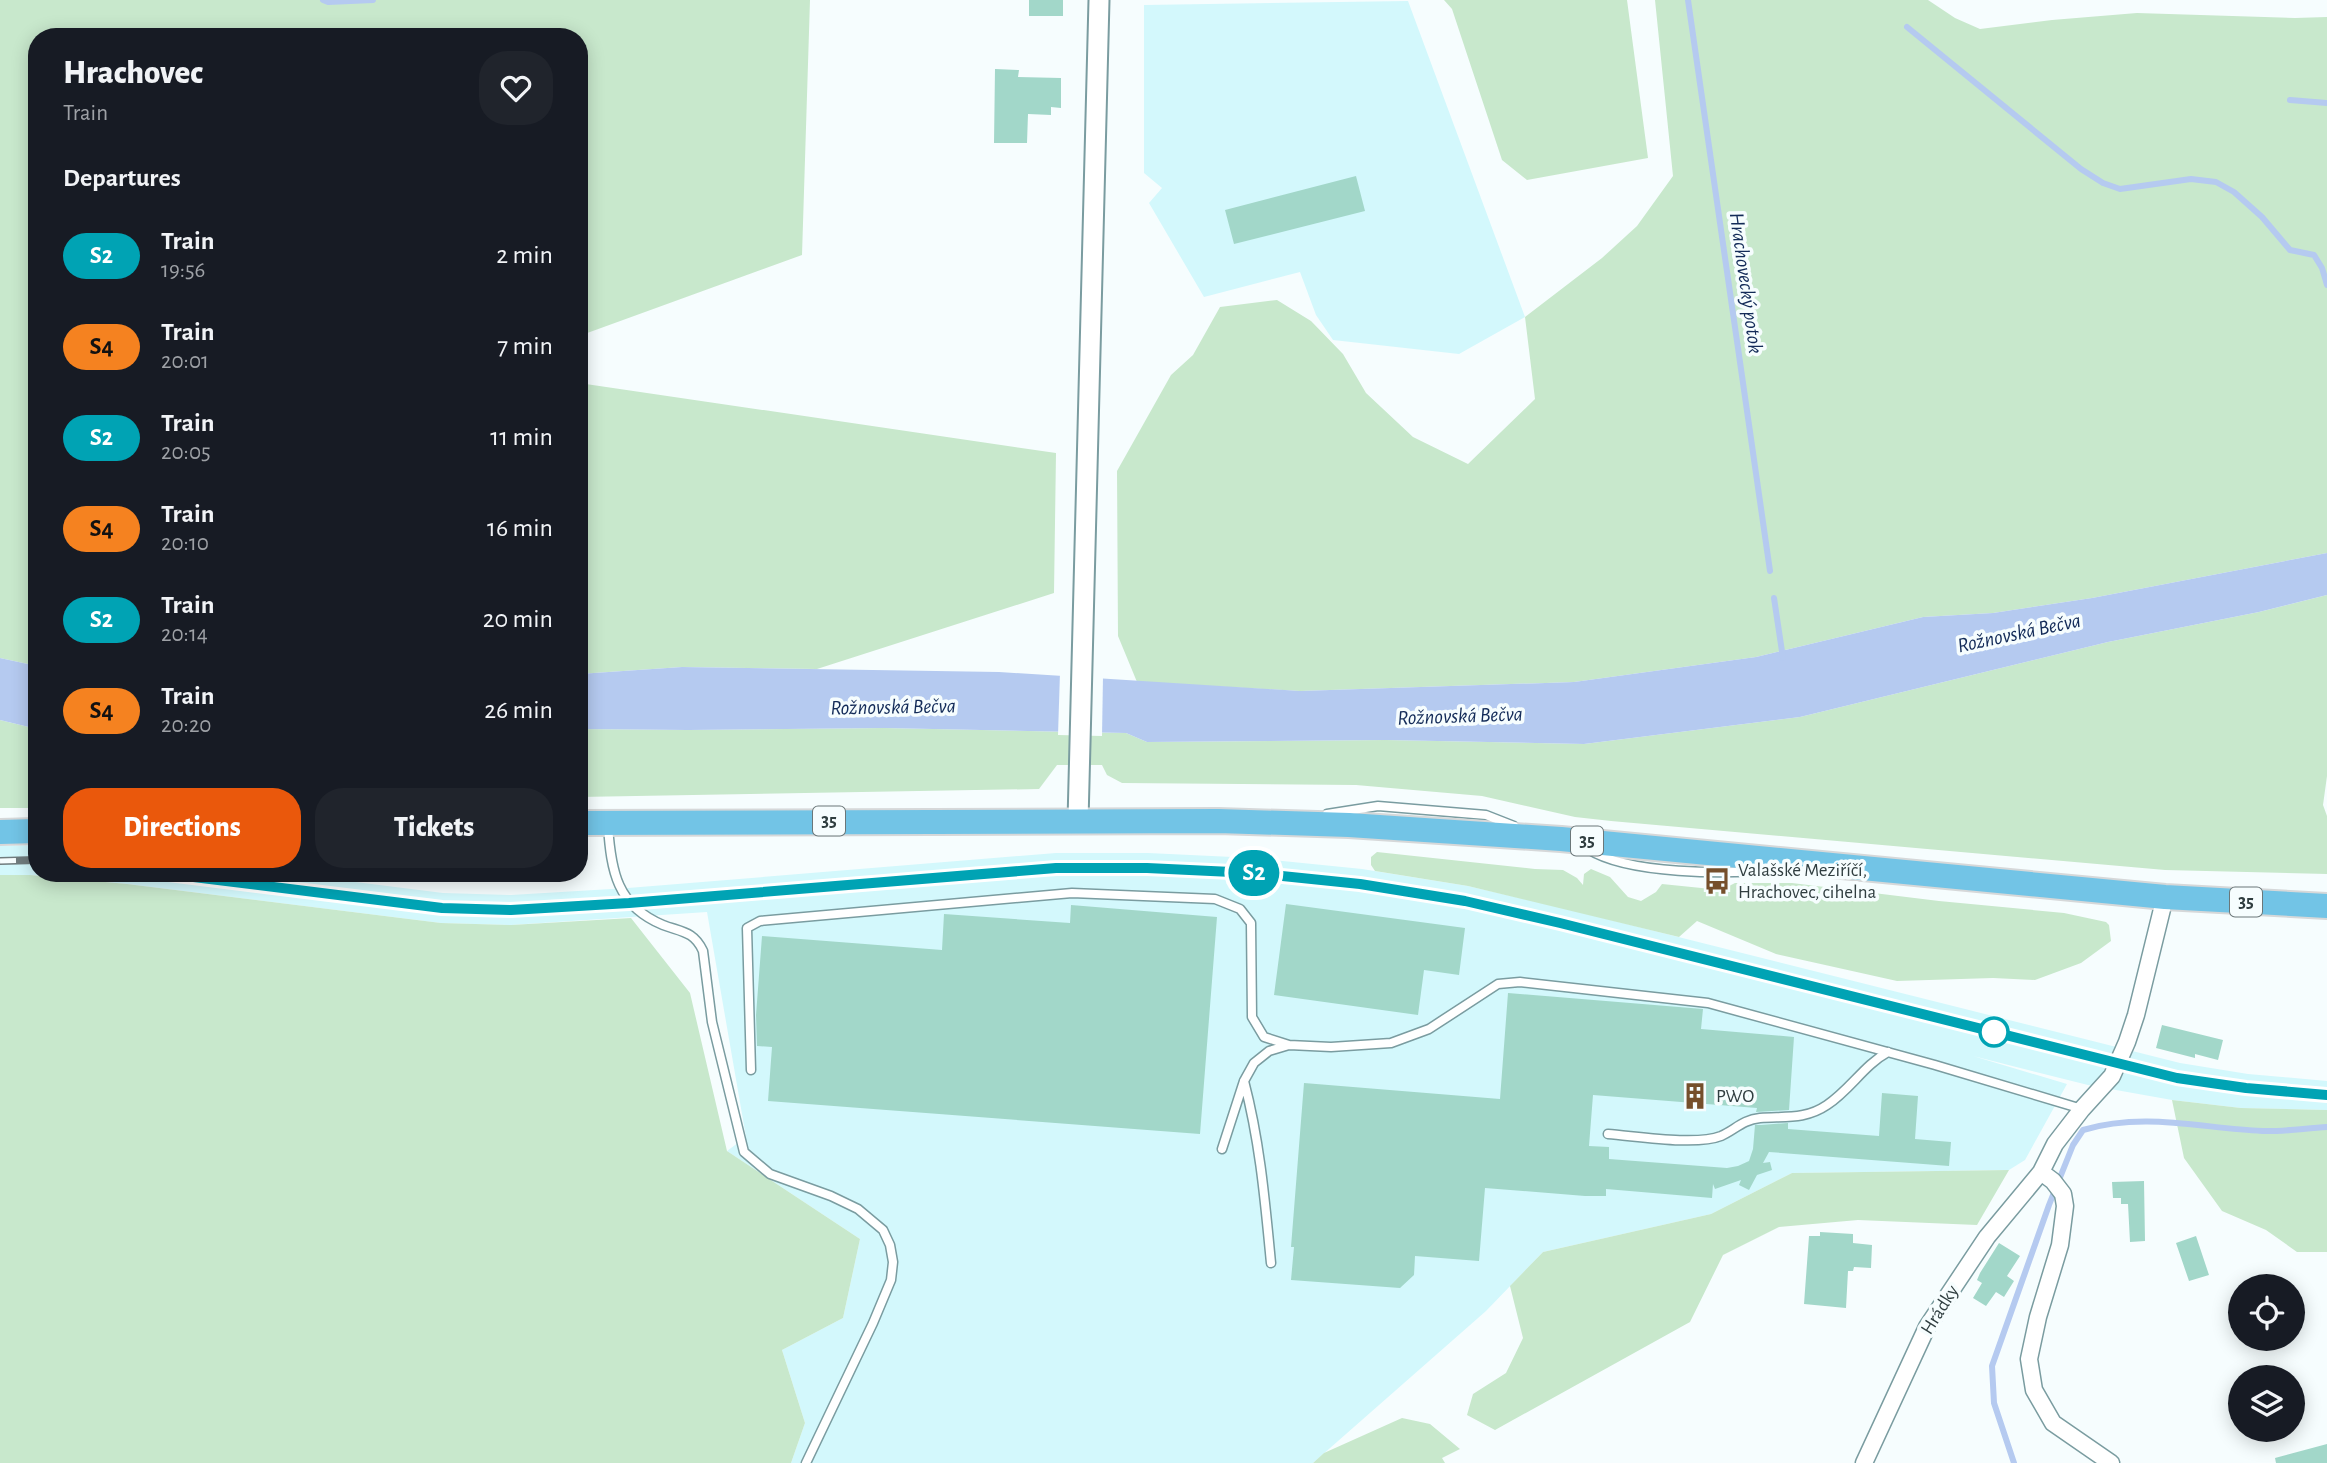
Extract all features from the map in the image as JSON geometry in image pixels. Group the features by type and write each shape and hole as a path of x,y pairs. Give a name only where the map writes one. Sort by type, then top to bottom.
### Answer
{"main road":[{"name":"35","path":"588,823 1274,822 1574,840 2165,897 2327,906"},
{"path":"0,832 28,831"}],"street":[{"path":"1078,821 1099,0"},
{"name":"Hrádky","path":"2110,1463 2053,1423 2034,1390 2029,1359 2038,1317 2060,1245 2065,1206 2052,1182 2056,1144 2082,1109 2112,1076 2127,1042 2165,897"},
{"name":"Hrádky","path":"1864,1463 1927,1327 1987,1237 2052,1182"}],"lane":[{"path":"608,823 612,866 629,903 644,915 698,940 703,951 712,1021 744,1152 770,1174 831,1196 858,1209 883,1230 890,1245 893,1262 891,1280 806,1463"},
{"path":"751,1070 747,928 760,921 1072,893 1215,899 1240,909 1251,923 1252,1017 1264,1037 1289,1045 1331,1047 1391,1043 1429,1029 1498,984 1520,982 1708,1003 2082,1109"},
{"path":"1222,1149 1244,1081 1254,1063 1269,1051 1289,1045"},
{"path":"1608,1133 1692,1140 1720,1136 1738,1124 1759,1118 1805,1116 1826,1105 1848,1088 1874,1059 1888,1052"},
{"path":"1244,1081 1260,1150 1271,1263"}],"shaded area":[{"path":"1408,1 1525,317 1459,354 1333,340 1316,315 1300,272 1204,297 1149,203 1162,188 1144,173 1144,5"},
{"path":"28,845 28,875 0,875 0,846"},
{"path":"1056,853 1148,853 1254,858 1362,869 1468,886 1563,908 2180,1063 2248,1074 2327,1081 2327,1110 2241,1108 2172,1100 2088,1085 1973,1056 2067,1084 2025,1160 2009,1170 1792,1173 1711,1214 1543,1252 1486,1311 1313,1463 791,1463 805,1423 782,1350 843,1318 860,1239 727,1151 746,1137 707,912 511,925 441,923 105,882 356,882 443,893 511,895"}],"green space":[{"path":"0,0 810,0 802,255 588,333 588,28 28,28 28,664 0,658"},
{"path":"1444,0 1627,0 1648,158 1527,180 1502,160 1452,9"},
{"path":"1655,0 1928,0 1955,18 1980,29 2137,13 2327,17 2327,553 2092,598 1993,613 1923,617 1756,657 1574,682 1300,691 1137,682 1118,636 1117,471 1171,375 1193,355 1220,307 1277,300 1311,321 1343,354 1366,393 1413,437 1468,464 1535,399 1525,317 1602,258 1637,226 1673,176"},
{"path":"588,384 1056,453 1054,593 817,669 682,667 588,673"},
{"path":"2327,595 2327,776 2323,805 2327,816 2327,874 2165,870 1611,821 1575,817 1482,796 1356,785 1122,783 1107,775 1102,765 1057,765 1039,789 588,797 588,729 884,728 1126,733 1147,742 1386,740 1584,744 1800,717 2108,642 2259,612"},
{"path":"0,720 28,727 28,808 0,808"},
{"path":"1377,852 1563,870 1583,885 1584,874 1591,869 1610,877 1628,897 1641,901 1656,892 1662,884 1721,890 1735,883 1792,883 2064,913 2106,922 2109,925 2111,941 2081,963 2035,980 1993,978 1897,981 1776,954 1697,921 1679,937 1468,886 1375,871 1371,865 1371,857"},
{"path":"0,875 28,875 28,882 127,884 441,923 511,925 631,918 690,993 727,1151 860,1239 843,1318 782,1350 805,1423 791,1463 0,1463"},
{"path":"2172,1100 2241,1108 2327,1110 2327,1252 2297,1252 2266,1230 2222,1211 2184,1158"},
{"path":"2009,1170 1977,1225 1858,1220 1779,1227 1723,1255 1690,1322 1495,1430 1467,1415 1473,1394 1506,1373 1523,1338 1510,1286 1543,1252 1711,1214 1792,1173"},
{"path":"1402,1418 1430,1424 1460,1449 1442,1458 1445,1463 1313,1463 1324,1453"}],"water":[{"name":"Rožnovská Bečva","path":"2327,553 2327,595 2259,612 2108,642 1800,717 1584,744 1386,740 1147,742 1126,733 884,728 588,729 588,673 682,667 999,672 1300,691 1574,682 1756,657 1923,617 1993,613 2092,598"},
{"path":"0,658 28,664 28,727 0,720"}],"pier":[{"path":"1060,673 1103,676 1102,736 1058,735"}],"building":[{"path":"1029,0 1063,0 1063,16 1029,16"},
{"path":"995,69 1019,70 1018,77 1061,78 1061,108 1051,107 1051,115 1028,114 1027,143 994,143"},
{"path":"1356,176 1365,211 1234,244 1225,210"},
{"path":"1286,904 1465,928 1459,975 1424,970 1418,1015 1274,995"},
{"path":"1071,905 1217,917 1200,1134 768,1101 772,1047 757,1046 756,1015 762,936 942,950 944,914 1070,923"},
{"path":"1508,993 1703,1009 1701,1029 1794,1037 1789,1110 1756,1112 1757,1108 1593,1095 1589,1146 1609,1147 1609,1159 1727,1168 1738,1166 1749,1161 1755,1125 1788,1123 1788,1129 1879,1136 1882,1093 1918,1096 1915,1139 1951,1142 1949,1166 1769,1152 1763,1163 1770,1162 1772,1170 1757,1175 1749,1190 1739,1185 1741,1180 1715,1189 1713,1184 1712,1198 1606,1189 1606,1196 1585,1196 1485,1188 1479,1261 1415,1256 1414,1275 1400,1288 1291,1280 1294,1247 1291,1247 1304,1083 1500,1099"},
{"path":"2162,1025 2223,1040 2218,1060 2195,1054 2195,1058 2156,1048"},
{"path":"2144,1181 2145,1241 2130,1242 2128,1204 2121,1204 2121,1198 2113,1198 2112,1182"},
{"path":"1820,1232 1853,1234 1853,1243 1872,1245 1871,1268 1854,1267 1853,1271 1848,1271 1846,1308 1804,1304 1809,1236 1820,1236"},
{"path":"2196,1236 2209,1275 2189,1281 2176,1243"},
{"path":"1999,1243 2020,1256 2007,1276 2014,1281 2004,1297 1996,1292 1986,1306 1973,1298 1982,1283 1977,1280 1980,1273"},
{"path":"2327,1444 2327,1463 2276,1463 2275,1458"}],"waterway":[{"path":"323,0 373,0"},
{"name":"Hrachovecký potok","path":"1688,0 1770,571"},
{"path":"1907,27 2081,169 2103,183 2120,189 2191,179 2216,182 2234,192 2262,217 2290,250 2314,255 2322,268 2327,285"},
{"path":"2290,100 2327,103"},
{"name":"Hrachovecký potok","path":"1774,598 1783,658"},
{"path":"2014,1463 1994,1403 1992,1366 2049,1205 2073,1145 2083,1130 2128,1122 2262,1131 2327,1127"}],"railway":[{"path":"0,861 28,860"},
{"path":"233,882 442,908 511,910 630,903 1056,868 1147,868 1253,873 1360,884 1465,901 2177,1078 2246,1089 2327,1095"}],"train":[{"name":"S2","path":"239,882 442,908 511,910 580,907 1056,868 1147,868 1253,873 1360,884 1465,901 2177,1078 2246,1088 2327,1095"}],"place":[{"name":"Valašské Meziříčí, Hrachovec, cihelna","path":"1717,881"},
{"name":"PWO","path":"1695,1096"}]}
